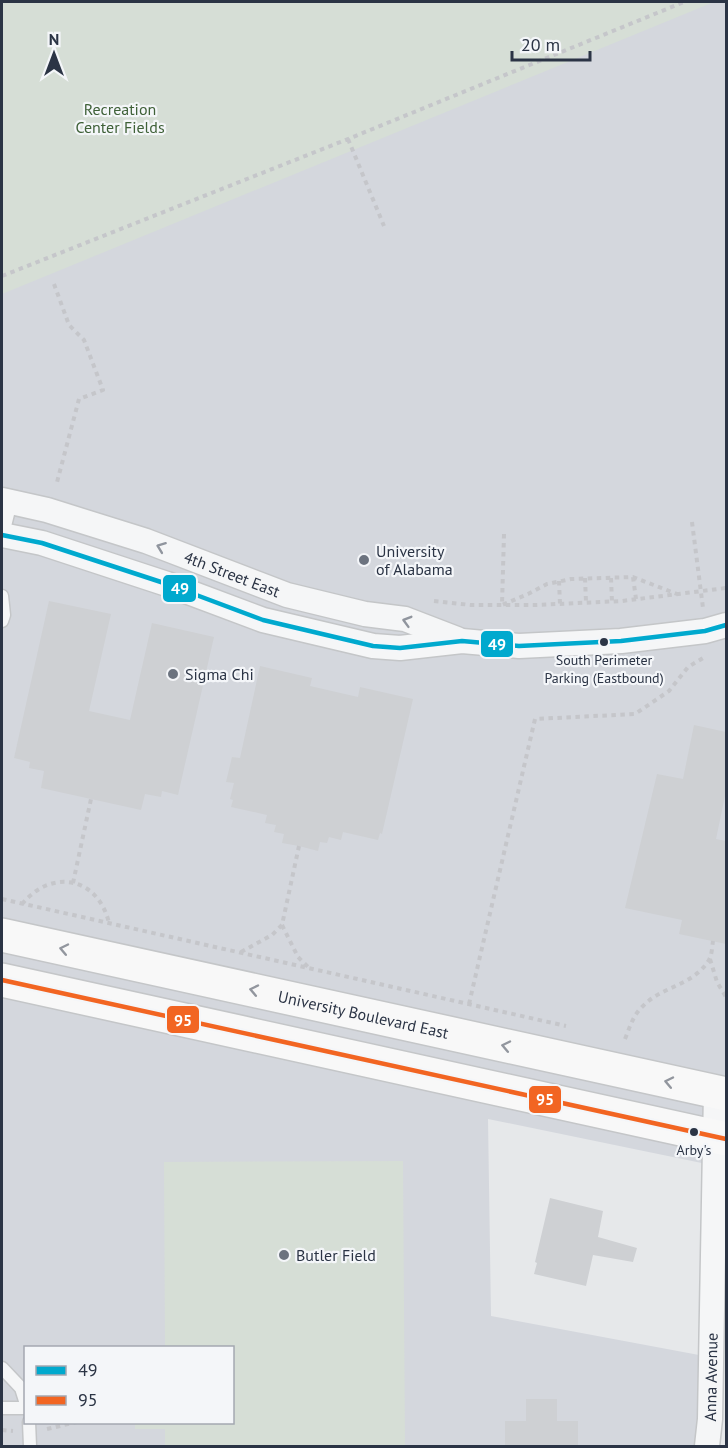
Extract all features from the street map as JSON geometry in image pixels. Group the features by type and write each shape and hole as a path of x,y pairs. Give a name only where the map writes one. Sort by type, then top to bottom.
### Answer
{"main road":[{"name":"University Boulevard East","path":"2,935 721,1093"},
{"path":"2,980 721,1138"}],"street":[{"name":"4th Street East","path":"6,501 47,510 146,541 287,595 365,614 405,619 462,641"},
{"name":"4th Street East","path":"2,536 42,543 167,584 263,620 373,646 400,648 462,641 519,646 621,641 716,628"},
{"name":"Anna Avenue","path":"707,1446 719,1377 721,1093"}],"lane":[{"path":"2,536 6,501"},
{"path":"2,596 4,615 2,621"},
{"path":"2,1368 21,1388 24,1399"},
{"path":"2,1407 24,1406"},
{"path":"29,1424 30,1446"}],"path":[{"path":"2,276 348,139 684,2"},
{"path":"348,139 384,226"},
{"path":"54,284 69,325 84,340 103,390 80,399 55,492"},
{"path":"469,1004 535,719 635,714 669,691 688,667 709,656 716,628 700,591 692,522"},
{"path":"502,605 504,534"},
{"path":"502,605 547,584 585,578 633,577 678,594"},
{"path":"633,577 636,599"},
{"path":"585,578 586,602"},
{"path":"611,578 612,602"},
{"path":"560,581 560,604"},
{"path":"427,601 471,605 612,602 726,588"},
{"path":"73,883 91,799"},
{"path":"240,953 272,935 282,925 299,846"},
{"path":"22,904 39,888 62,882 73,883 84,887 101,902 109,923"},
{"path":"2,899 570,1027"},
{"path":"282,925 298,957 309,968"},
{"path":"713,941 710,958 717,982 726,997"},
{"path":"615,1037 625,1039 633,1018 644,1004 657,995 684,983 697,973 710,958"}],"shaded area":[{"name":"University of Alabama","path":"2,2 726,2 726,1168 488,1119 491,1316 699,1355 696,1446 2,1446"}],"green space":[{"name":"Recreation Center Fields","path":"2,2 714,2 2,294"},
{"name":"Butler Field","path":"403,1161 405,1446 165,1446 165,1429 135,1429 135,1424 234,1424 234,1346 165,1346 164,1162"}],"building":[{"name":"Sigma Chi","path":"49,601 111,614 89,711 130,720 152,623 214,637 178,795 162,791 161,797 145,794 141,810 41,788 44,771 29,768 30,762 14,758"},
{"path":"260,666 312,678 310,686 358,697 360,687 413,699 382,834 380,833 378,840 343,832 341,840 329,837 327,843 320,842 318,851 282,843 284,834 274,832 276,825 265,823 267,815 231,807 233,800 230,799 234,783 226,782 232,757 240,758"},
{"path":"694,725 726,732 726,791 716,839 726,841 726,944 679,934 682,920 625,908 657,774 683,779"},
{"path":"550,1198 603,1211 598,1237 637,1248 633,1262 593,1255 586,1286 534,1274"},
{"path":"526,1399 557,1399 557,1421 578,1421 578,1446 505,1446 505,1421 526,1421"}],"transit line":[{"name":"49","path":"2,535 42,543 167,584 263,620 373,646 400,648 462,641 519,646 621,641 705,631 726,625"},
{"name":"95","path":"2,980 726,1139"}],"place":[{"name":"University of Alabama","path":"364,560"},
{"name":"South Perimeter Parking (Eastbound)","path":"604,642"},
{"name":"Sigma Chi","path":"173,674"},
{"name":"Arby's","path":"694,1132"},
{"name":"Butler Field","path":"284,1255"}]}
